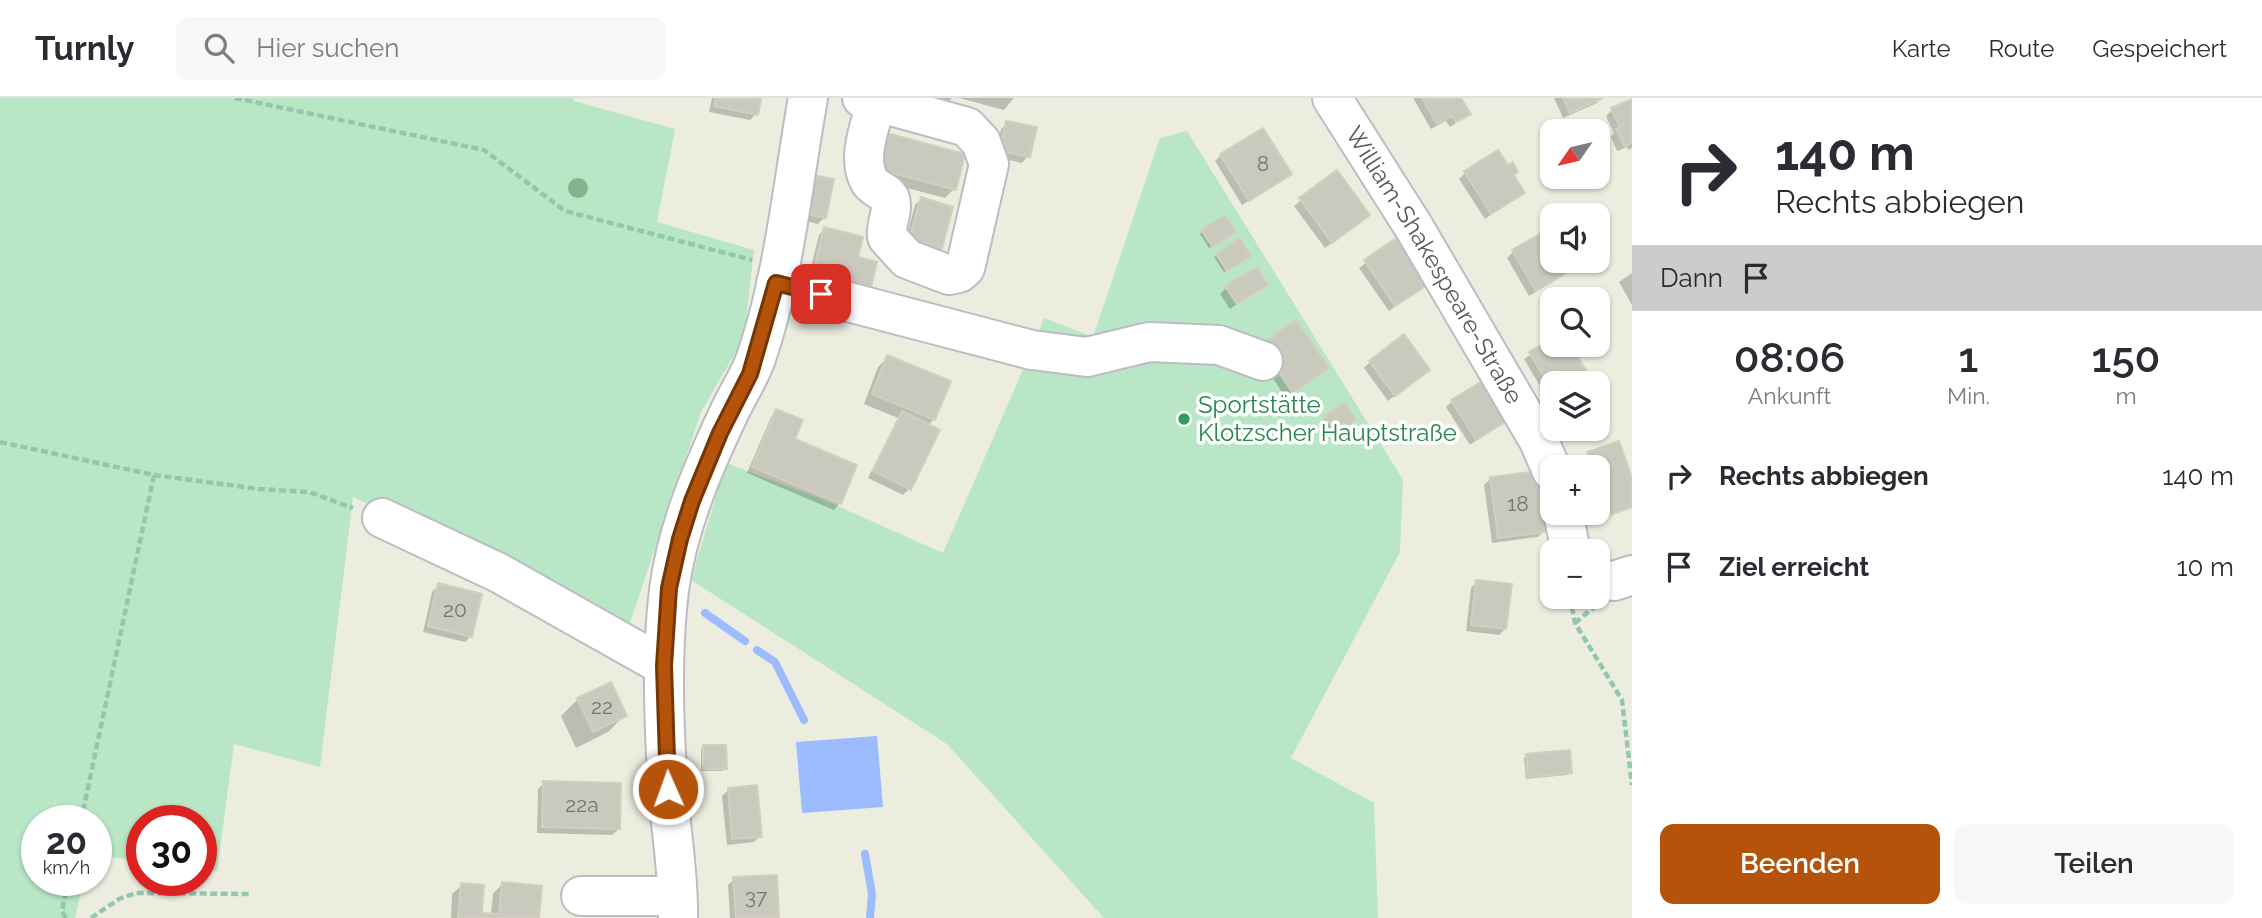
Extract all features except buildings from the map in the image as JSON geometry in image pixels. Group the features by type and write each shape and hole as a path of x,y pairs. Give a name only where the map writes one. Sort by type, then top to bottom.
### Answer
{"street":[{"path":"581,896 677,907 668,789 664,666 669,588 680,539 710,454 750,374 777,275 808,98"},
{"name":"William-Shakespeare-Straße","path":"1332,98 1415,229 1545,455"},
{"path":"869,100 967,127 981,142 989,164 986,184 965,268 959,273 949,275 907,259 887,237 891,201 888,195 873,186 865,172 863,159 869,100"},
{"path":"777,275 1032,350 1087,357 1149,342 1219,345 1263,362"},
{"path":"382,518 499,573 664,666"},
{"path":"1610,580 1632,575"}],"path":[{"path":"235,98 484,150 565,211 777,275"},
{"path":"0,442 154,475 259,489 309,492 382,518"},
{"path":"84,805 154,475"},
{"path":"1572,609 1575,623 1622,700 1632,785"},
{"path":"91,918 119,899 136,893 250,894"},
{"path":"65,896 62,911 66,918"}],"green space":[{"path":"0,98 573,98 574,101 675,129 657,222 754,250 744,338 701,412 628,629 353,497 320,767 234,744 217,871 217,805 126,805 126,859 112,857 112,805 21,805 21,896 80,896 75,918 0,918"},
{"path":"1187,131 1403,480 1400,552 1291,758 1374,803 1378,918 1104,918 947,744 691,580 726,463 824,500 943,553 1044,318 1093,337 1160,138"}],"water":[{"path":"877,736 883,807 802,813 796,742"}],"waterway":[{"path":"705,613 745,641"},
{"path":"757,650 775,662 804,720"},
{"path":"865,854 872,894 870,918"}],"place":[{"name":"Sportstätte Klotzscher Hauptstraße","path":"1184,419"}],"route":[{"path":"668,789 664,666 669,588 680,539 710,454 729,411 750,374 776,283 821,294"}]}
